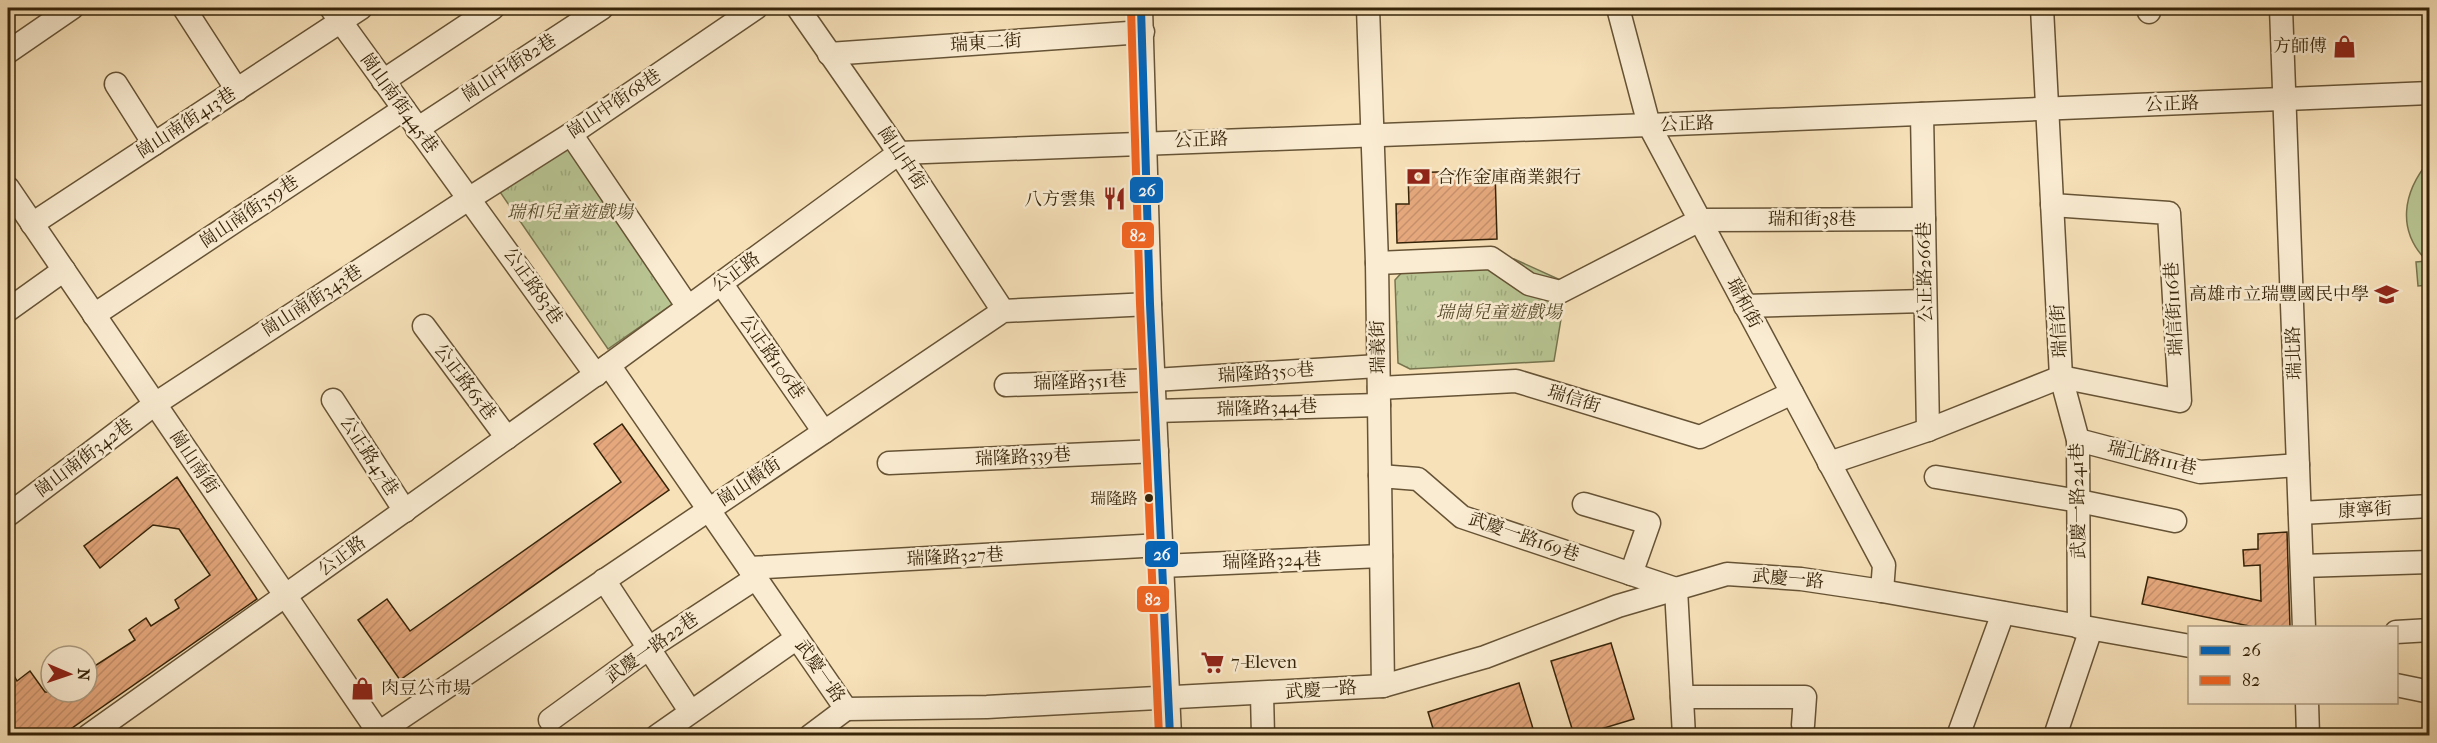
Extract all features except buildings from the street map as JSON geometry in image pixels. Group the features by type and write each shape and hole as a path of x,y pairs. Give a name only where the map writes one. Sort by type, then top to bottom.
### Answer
{"street":[{"path":"8,52 72,8"},
{"path":"184,8 237,90"},
{"name":"崗山南街413巷","path":"32,224 237,90 335,15 361,8"},
{"path":"383,81 493,8"},
{"name":"崗山中街82巷","path":"417,129 602,8"},
{"name":"崗山中街68巷","path":"470,198 571,134 756,8"},
{"name":"崗山中街","path":"798,8 899,153 1004,311"},
{"path":"1141,8 1150,304 1170,735"},
{"name":"瑞義街","path":"1368,8 1377,263 1383,686"},
{"name":"瑞和街","path":"1618,8 1649,125 1884,566 1882,591"},
{"name":"瑞信街","path":"1829,463 1928,430 2061,377 2042,8"},
{"name":"瑞北路","path":"2281,8 2304,626"},
{"name":"崗山南街445巷","path":"335,15 470,198"},
{"name":"瑞東二街","path":"829,54 1143,32"},
{"path":"116,84 154,144"},
{"name":"公正路","path":"88,735 603,370 899,153 2430,93"},
{"name":"崗山南街359巷","path":"94,315 404,109"},
{"name":"公正路266巷","path":"1922,114 1928,430"},
{"path":"571,134 688,307"},
{"name":"崗山南街","path":"8,188 378,734"},
{"name":"公正路83巷","path":"470,198 603,370"},
{"name":"崗山南街343巷","path":"155,404 470,198"},
{"name":"瑞信街116巷","path":"2052,205 2169,213 2180,401 2061,377"},
{"name":"瑞和街38巷","path":"1700,220 1924,219"},
{"path":"1377,263 1491,258 1529,284 1560,292 1700,220"},
{"path":"8,310 64,270"},
{"name":"公正路106巷","path":"721,283 824,432"},
{"path":"1745,306 1925,302"},
{"path":"1004,311 1150,304"},
{"name":"崗山橫街","path":"378,734 1004,311"},
{"name":"公正路65巷","path":"424,326 507,438"},
{"name":"瑞隆路350巷","path":"1154,380 1378,366"},
{"name":"武慶一路","path":"603,370 708,509 846,709 987,707 1383,686 1485,657 1618,606 1727,574 1801,579 1882,591 2188,646"},
{"name":"武慶一路241巷","path":"2055,735 2085,628 2078,440 2061,377"},
{"name":"瑞隆路351巷","path":"1006,385 1154,380"},
{"name":"瑞信街","path":"1379,397 1516,381 1700,437 1792,393"},
{"name":"瑞隆路344巷","path":"1155,411 1379,397"},
{"name":"公正路47巷","path":"333,400 405,511"},
{"name":"崗山南街342巷","path":"9,513 155,404"},
{"name":"瑞北路111巷","path":"2078,440 2200,472 2298,465"},
{"name":"瑞隆路339巷","path":"889,463 1157,451"},
{"name":"武慶一路169巷","path":"1380,476 1418,479 1462,517 1676,589"},
{"path":"1936,477 2079,501 2175,521"},
{"path":"1584,504 1649,523 1631,574"},
{"name":"康寧街","path":"2300,513 2430,506"},
{"name":"瑞隆路324巷","path":"1162,555 1381,556"},
{"name":"瑞隆路327巷","path":"752,573 1162,555"},
{"path":"2302,566 2430,562"},
{"name":"武慶一路22巷","path":"550,720 752,573"},
{"path":"604,580 690,711"},
{"path":"1676,589 1684,735"},
{"path":"1958,735 2003,613"},
{"path":"2398,632 2430,630"},
{"path":"657,735 797,638"},
{"path":"2398,685 2430,692"},
{"path":"1262,694 1263,735"},
{"path":"1682,697 1805,697 1803,725"},
{"path":"2307,704 2308,735"},
{"path":"810,735 846,709"}],"green space":[{"name":"瑞和兒童遊戲場","path":"575,139 684,296 608,349 500,192"},
{"path":"2429,161 2429,285 2418,286 2416,262 2427,261 2411,237 2407,224 2407,211 2413,185"},
{"name":"瑞崗兒童遊戲場","path":"1514,259 1567,283 1554,361 1410,369 1398,363 1395,280 1404,270"}],"transit line":[{"name":"82","path":"1131,8 1140,304 1159,736"},
{"name":"26","path":"1141,8 1150,304 1170,736"}],"place":[{"name":"方師傅","path":"2345,46"},
{"name":"合作金庫商業銀行","path":"1419,177"},
{"name":"八方雲集","path":"1114,199"},
{"name":"高雄市立瑞豐國民中學","path":"2387,294"},
{"name":"瑞隆路","path":"1149,498"},
{"name":"7-Eleven","path":"1213,662"},
{"name":"肉豆公市場","path":"363,688"}]}
